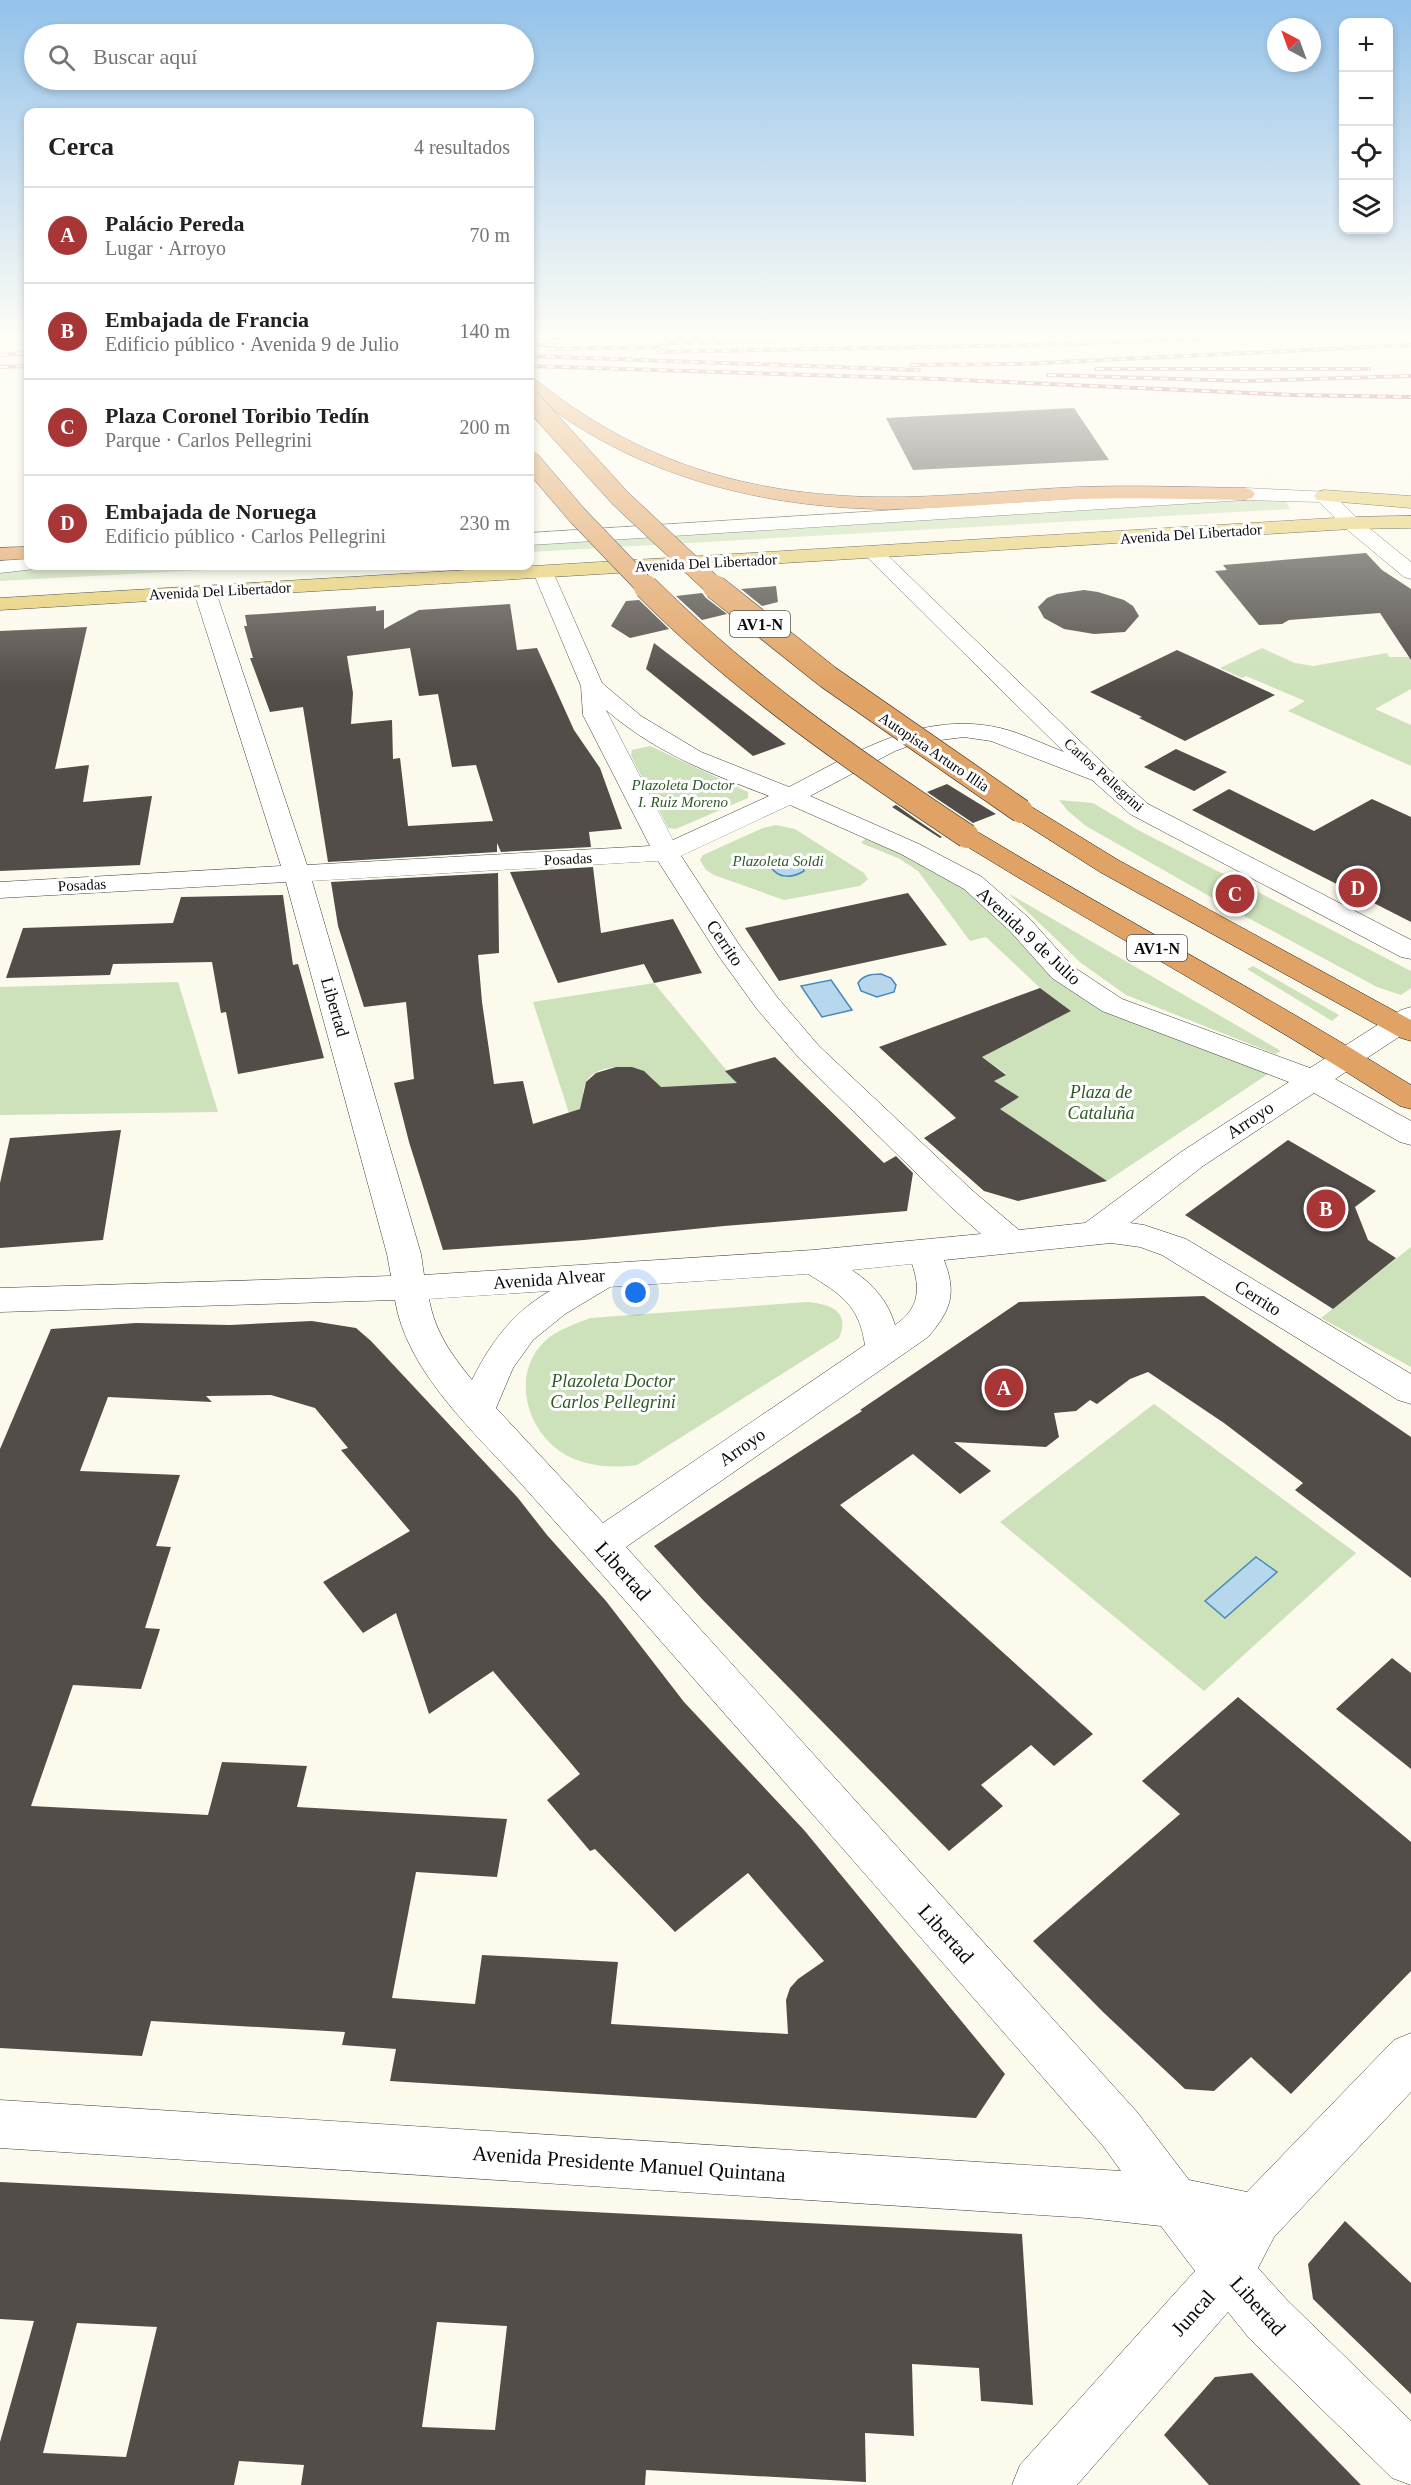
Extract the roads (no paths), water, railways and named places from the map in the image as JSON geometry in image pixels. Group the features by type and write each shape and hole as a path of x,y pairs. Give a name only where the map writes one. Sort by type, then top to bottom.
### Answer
{"highway":[{"name":"Autopista Arturo Illia","path":"580,454 622,501 719,591 876,713 1021,811 1109,866 1407,1025"},
{"path":"646,454 679,469 721,481 786,495 853,502 906,502 1101,492 1245,494"},
{"name":"AV1-N","path":"534,465 584,524 634,576 734,668 857,763 967,836 1072,900 1348,1058"},
{"path":"0,554 24,553"},
{"path":"1348,1058 1411,1099"}],"main road":[{"path":"1324,496 1411,502"},
{"name":"Avenida Del Libertador","path":"0,604 1351,523 1411,522"}],"street":[{"name":"Avenida Del Libertador","path":"534,539 1245,494 1324,496"},
{"path":"1324,496 1351,523 1411,573"},
{"name":"Carlos Pellegrini","path":"874,553 1131,803 1151,817 1411,951"},
{"path":"0,567 24,565"},
{"name":"Cerrito","path":"543,572 592,686 595,715 655,827 666,853 728,949 767,1003 808,1052 963,1199 1012,1242"},
{"name":"Libertad","path":"205,592 297,874 404,1254 415,1319 437,1362 477,1411 600,1545 1120,2129 1228,2273 1268,2319 1411,2459"},
{"name":"Avenida 9 de Julio","path":"592,686 633,721 671,745 724,771 790,796 931,859 973,883 1020,925 1062,972 1112,1005 1313,1080 1411,1136"},
{"name":"Posadas","path":"0,890 666,853 790,796 837,770 899,741 950,730 996,734 1101,775"},
{"name":"Arroyo","path":"1096,1232 1192,1159 1348,1058 1407,1025"},
{"name":"Cerrito","path":"1096,1232 1127,1233 1174,1247 1411,1391"},
{"name":"Avenida Alvear","path":"0,1301 409,1288 607,1276 813,1262 1096,1232"},
{"name":"Arroyo","path":"600,1545 916,1328 933,1305 936,1282 924,1251"},
{"path":"813,1262 843,1279 867,1301 879,1321 883,1349"},
{"path":"477,1411 489,1377 519,1332 540,1312 564,1297 607,1276"},
{"name":"Juncal","path":"1040,2485 1228,2273 1256,2219 1411,2057"},
{"name":"Avenida Presidente Manuel Quintana","path":"0,2124 1051,2191 1175,2202 1256,2219"}],"water":[{"path":"788,858 802,862 804,871 786,876 778,874 771,867 774,861"},
{"path":"881,974 891,978 896,985 894,992 877,997 861,991 858,983 862,978"},
{"path":"831,980 852,1010 822,1017 801,986"},
{"path":"1256,1557 1277,1572 1225,1618 1205,1601"}],"place":[{"name":"Embajada de Noruega","path":"1358,888"},
{"name":"Plaza Coronel Toribio Tedín","path":"1235,894"},
{"name":"Embajada de Francia","path":"1326,1209"},
{"name":"Palácio Pereda","path":"1004,1388"}],"park label":[{"name":"Plazoleta Doctor I. Ruiz Moreno","path":"683,794"},
{"name":"Plazoleta Soldi","path":"778,861"},
{"name":"Plaza de Cataluña","path":"1101,1102"},
{"name":"Plazoleta Doctor Carlos Pellegrini","path":"613,1391"}]}
